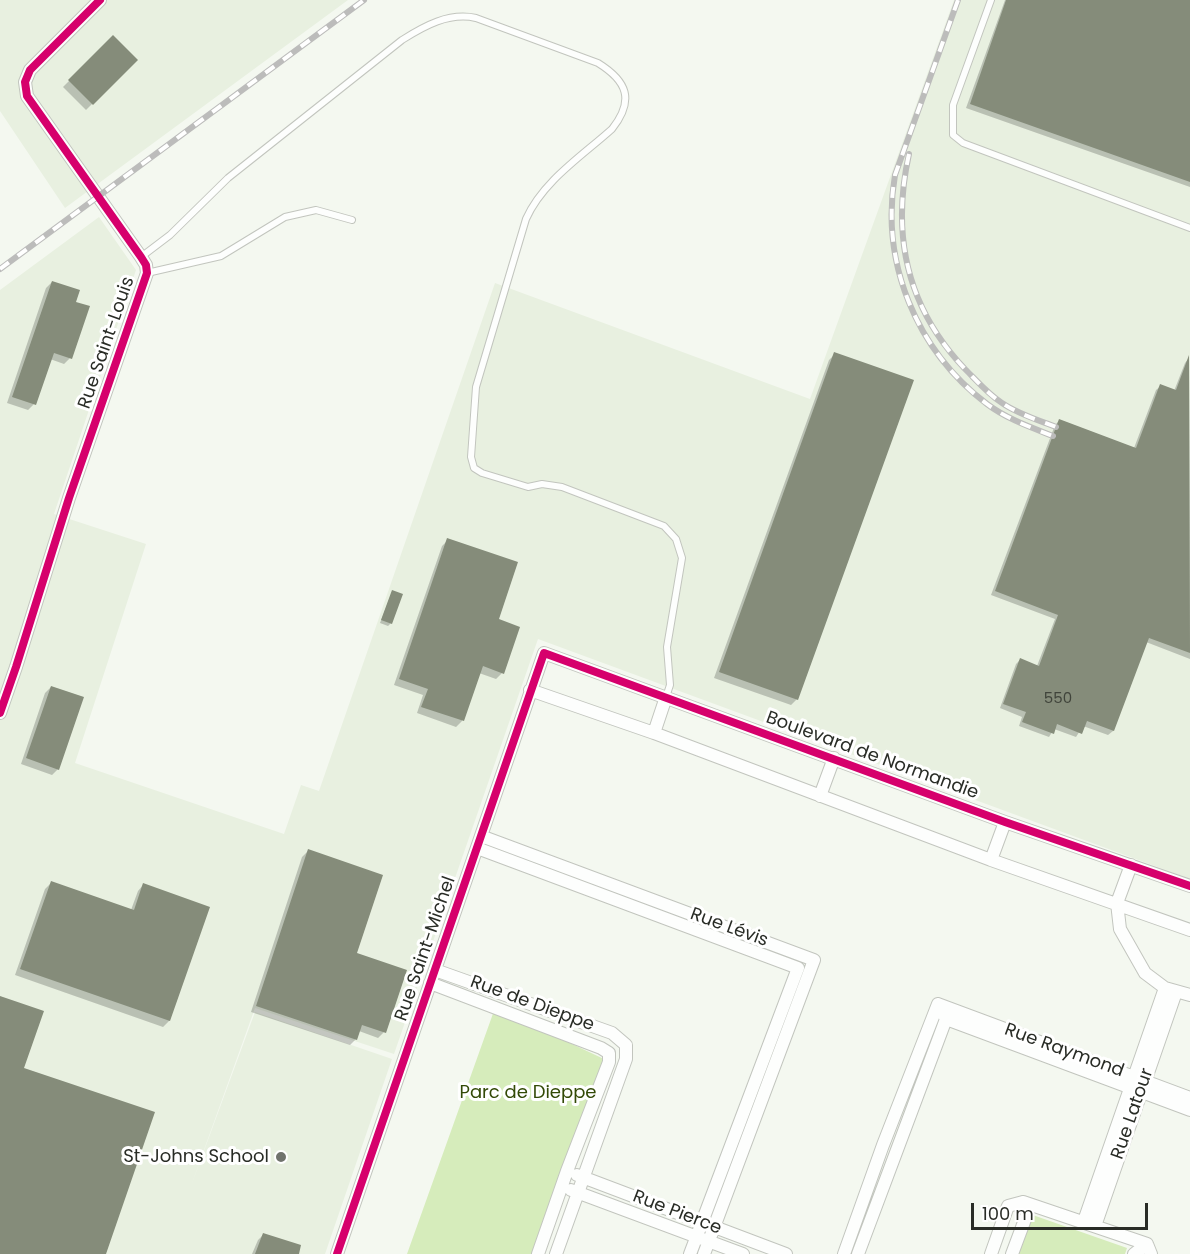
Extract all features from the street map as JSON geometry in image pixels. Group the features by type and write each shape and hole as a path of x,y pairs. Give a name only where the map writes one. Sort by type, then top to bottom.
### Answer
{"street":[{"name":"Rue Saint-Louis","path":"0,713 69,498 147,273 146,265 141,257 27,96 25,82 30,70 100,0"},
{"name":"Boulevard de Normandie","path":"544,653 1005,822 1190,886"},
{"name":"Rue Saint-Michel","path":"337,1254 544,653"},
{"path":"530,690 654,733 991,860 1190,930"},
{"path":"654,733 666,697"},
{"name":"Boulevard de Normandie","path":"820,796 834,758"},
{"path":"991,860 1005,822"},
{"name":"Rue Lévis","path":"479,842 644,896 814,960"},
{"name":"Rue Lévis","path":"479,842 639,909 798,968"},
{"path":"1131,864 1117,903 1120,928 1145,973 1170,990 1190,994"},
{"path":"639,909 644,896"},
{"path":"755,1100 798,968 814,960"},
{"path":"704,1254 703,1239 708,1224 755,1100 814,960"},
{"name":"Rue de Dieppe","path":"435,970 612,1033 626,1045 609,1053"},
{"name":"Rue de Dieppe","path":"430,983 609,1053"},
{"name":"Rue Latour","path":"1089,1223 1170,990"},
{"path":"858,1254 946,1019 938,1004"},
{"path":"844,1254 883,1145 938,1004"},
{"name":"Rue Raymond","path":"938,1004 1138,1084 1190,1110"},
{"name":"Rue Raymond","path":"946,1019 1138,1084 1190,1098"},
{"path":"556,1254 626,1059 626,1045"},
{"name":"Rue de Dieppe","path":"538,1254 609,1062 609,1053"},
{"path":"883,1145 896,1150"},
{"name":"Rue Pierce","path":"567,1171 786,1254"},
{"name":"Rue Pierce","path":"562,1186 744,1254"},
{"path":"1012,1254 1027,1214 1023,1202"},
{"path":"991,1254 1008,1206 1023,1202 1089,1223 1149,1249"},
{"path":"690,1254 703,1239"},
{"path":"1134,1254 1149,1249"}],"lane":[{"path":"992,0 953,105 953,135 963,143 1190,228"},
{"path":"141,257 170,235 228,178 402,40 422,28 448,18 465,15 598,63 614,73 621,83 625,96 625,107 620,118 612,129 543,191 532,205 526,219 476,387 471,457 474,468 482,473 528,487 542,484 562,487 664,526 676,539 682,558 667,647 670,685 666,697"},
{"path":"147,273 221,256 285,217 315,210 352,220"}],"shaded area":[{"path":"0,0 348,0 65,208 0,111"},
{"path":"954,0 1190,0 1190,879 538,639 394,1054 255,1008 191,1186 255,1012 392,1059 325,1254 0,1254 0,290 99,217 136,270 54,514 146,544 75,763 284,834 301,785 319,791 495,283 810,399"}],"green space":[{"name":"Parc de Dieppe","path":"495,1008 604,1059 535,1254 407,1254"},
{"path":"1027,1213 1127,1248 1125,1254 1012,1254"}],"building":[{"path":"1006,0 1190,0 1190,182 970,104"},
{"path":"113,35 138,60 93,105 68,80"},
{"path":"52,281 80,290 76,302 90,306 72,359 54,353 36,405 12,397"},
{"path":"834,352 914,380 798,700 719,672"},
{"path":"1189,355 1190,653 1149,638 1114,731 1087,721 1082,734 1057,724 1054,734 1022,722 1026,712 1003,704 1020,658 1039,666 1058,615 995,591 1059,419 1136,448 1160,384 1176,390"},
{"path":"447,538 518,562 499,619 520,627 504,674 483,666 464,721 421,707 428,689 399,679"},
{"path":"392,590 403,594 392,624 381,620"},
{"path":"51,686 84,697 59,770 26,758"},
{"path":"308,849 383,875 357,953 407,970 386,1033 362,1025 357,1040 256,1006"},
{"path":"51,881 134,910 143,883 210,907 170,1021 20,969"},
{"path":"0,996 44,1011 24,1068 155,1112 106,1254 0,1254"},
{"path":"263,1233 301,1245 299,1254 255,1254"}],"railway":[{"path":"0,269 364,0"},
{"path":"958,0 895,175 892,208 893,240 899,271 909,302 923,331 941,358 962,382 987,404 1003,414 1053,436"},
{"path":"909,154 902,213 904,242 908,269 929,321 945,346 992,396 1015,410 1056,427"}],"cycle path":[{"path":"0,713 69,498 147,273 146,265 141,257 27,96 25,82 30,70 100,0"},
{"path":"337,1254 544,653 1005,822 1190,886"}],"place":[{"name":"St-Johns School","path":"281,1157"}]}
